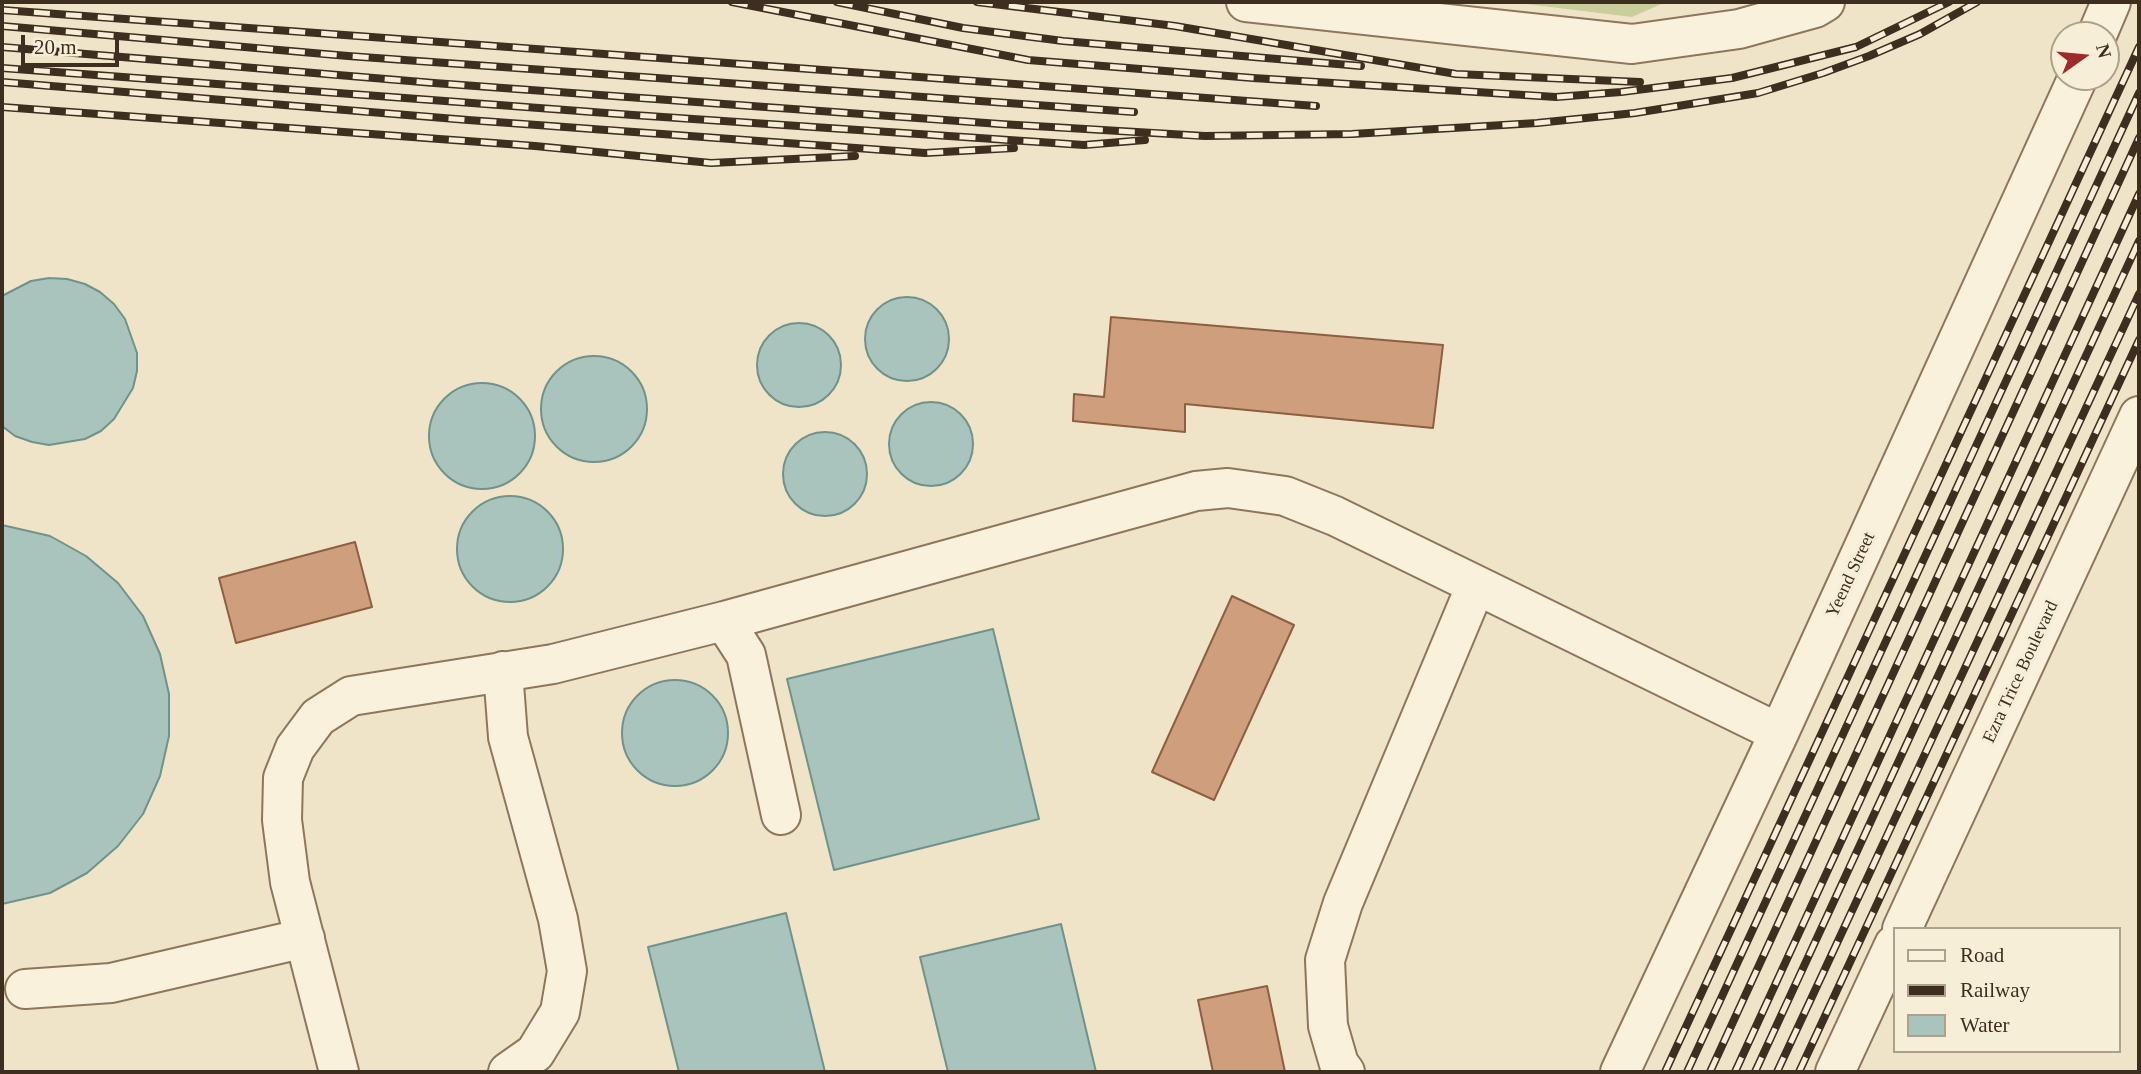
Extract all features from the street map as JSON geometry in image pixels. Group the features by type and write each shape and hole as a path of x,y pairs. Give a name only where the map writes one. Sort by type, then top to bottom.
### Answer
{"street":[{"path":"1246,2 1632,44 1739,29 1815,8 1825,2"},
{"path":"2103,21 2111,2"},
{"name":"Yeend Street","path":"1620,1072 1779,733 2072,91"},
{"name":"Ezra Trice Boulevard","path":"1903,927 2139,416"},
{"path":"339,1072 290,882 282,820 283,778 295,748 317,717 351,696 553,664 724,621 1196,491 1228,488 1285,496 1335,516 1779,733"},
{"path":"1345,1072 1339,1065 1328,1026 1325,960 1343,904 1476,585"},
{"path":"724,621 746,655 781,815"},
{"path":"503,671 508,737 558,919 567,971 560,1012 535,1052 508,1072"},
{"path":"25,989 111,983 305,939"},
{"path":"1835,1072 1892,948"}],"green space":[{"path":"1509,2 1666,2 1632,17"}],"water":[{"path":"49,278 85,284 114,304 125,319 137,353 137,371 133,388 114,419 101,431 85,439 49,445 15,436 2,426 2,296 31,281"},
{"path":"907,297 923,300 937,309 946,323 949,339 946,355 937,369 923,378 907,381 891,378 877,369 868,355 865,339 868,323 877,309 891,300"},
{"path":"799,323 815,326 829,335 838,349 841,365 838,381 829,395 815,404 799,407 783,404 769,395 760,381 757,365 760,349 769,335 783,326"},
{"path":"594,356 614,360 632,371 643,389 647,409 643,429 632,447 614,458 594,462 574,458 556,447 545,429 541,409 545,389 556,371 574,360"},
{"path":"482,383 502,387 520,398 531,416 535,436 531,456 520,474 502,485 482,489 462,485 444,474 433,456 429,436 433,416 444,398 462,387"},
{"path":"931,402 947,405 961,414 970,428 973,444 970,460 961,474 947,483 931,486 915,483 901,474 892,460 889,444 892,428 901,414 915,405"},
{"path":"825,432 841,435 855,444 864,458 867,474 864,490 855,504 841,513 825,516 809,513 795,504 786,490 783,474 786,458 795,444 809,435"},
{"path":"510,496 530,500 548,511 559,529 563,549 559,569 548,587 530,598 510,602 490,598 472,587 461,569 457,549 461,529 472,511 490,500"},
{"path":"2,525 50,536 86,556 118,583 143,616 160,654 169,694 169,736 160,776 143,814 118,846 87,873 50,893 2,904"},
{"path":"993,629 1039,819 834,870 787,679"},
{"path":"675,680 695,684 713,695 724,713 728,733 724,753 713,771 695,782 675,786 655,782 637,771 626,753 622,733 626,713 637,695 655,684"},
{"path":"786,913 825,1072 679,1072 648,947"},
{"path":"1061,924 1096,1072 948,1072 920,957"}],"building":[{"path":"1111,317 1443,345 1433,428 1185,404 1185,432 1073,421 1074,394 1104,397"},
{"path":"355,542 372,607 236,643 219,578"},
{"path":"1232,596 1294,625 1214,800 1152,772"},
{"path":"1267,986 1285,1072 1213,1072 1198,1000"}],"railway":[{"path":"732,2 1028,60 1253,78 1556,97 1732,78 1856,47 1949,2"},
{"path":"837,2 963,28 1063,41 1361,66"},
{"path":"977,2 1175,26 1456,74 1640,82"},
{"path":"2,47 434,83 1000,124 1205,136 1352,134 1537,123 1635,113 1758,93 1869,56 1920,34 1977,2"},
{"path":"2,10 1316,106"},
{"path":"2,26 348,56 1134,112"},
{"path":"1665,1072 2139,47"},
{"path":"2,68 1084,145 1145,140"},
{"path":"2,82 468,120 925,153 1014,148"},
{"path":"1687,1072 2139,93"},
{"path":"2,107 535,146 711,163 855,156"},
{"path":"1710,1072 2139,138"},
{"path":"1735,1072 2139,194"},
{"path":"1755,1072 2139,241"},
{"path":"1777,1072 2139,294"},
{"path":"1799,1072 2139,340"}]}
